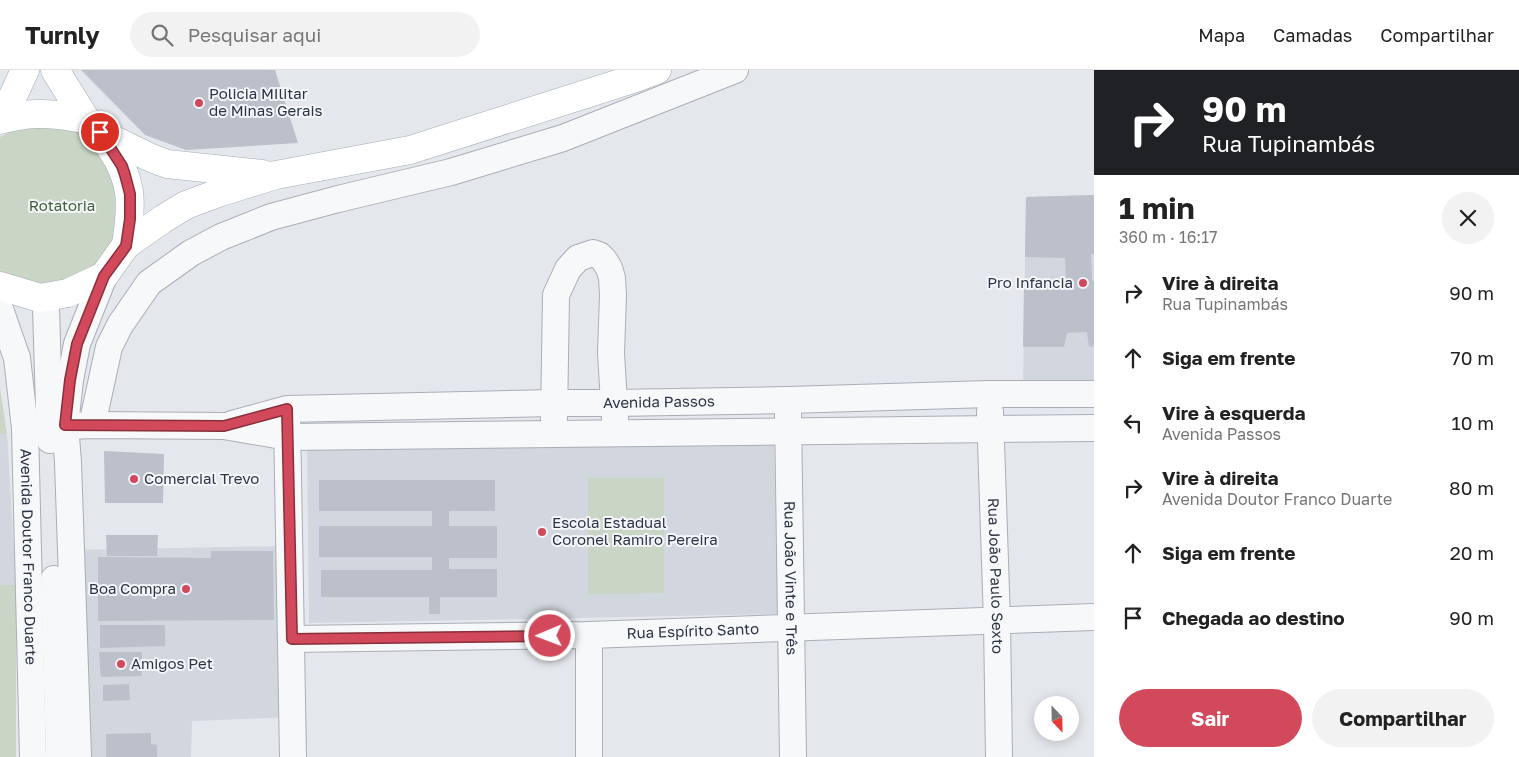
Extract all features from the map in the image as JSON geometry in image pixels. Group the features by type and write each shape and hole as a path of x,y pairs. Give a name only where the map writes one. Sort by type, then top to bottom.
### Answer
{"main road":[{"path":"0,115 13,96 25,70"},
{"path":"55,70 122,166 130,194 130,219 126,246"},
{"path":"0,286 40,298 68,293 104,276 126,246 186,205 276,175 410,150 657,70"},
{"path":"0,120 14,116 47,113 93,126 137,152 167,164 276,175"}],"street":[{"path":"92,425 109,347 120,325 150,283 190,253 221,237 271,217 451,172 564,138 735,70"},
{"path":"554,433 556,295 568,269 578,258 593,253 604,260 612,278 611,353 615,432"},
{"path":"78,757 68,462 65,425 70,380 77,344 104,276"},
{"path":"51,757 42,308 59,757"},
{"name":"Avenida Doutor Franco Duarte","path":"0,309 17,358 25,428 33,757"},
{"name":"Avenida Passos","path":"224,426 287,409 788,400 989,394 1094,394"},
{"name":"Rua João Paulo Sexto","path":"989,394 997,621 999,757"},
{"name":"Rua João Vinte e Três","path":"788,400 793,757"},
{"path":"287,409 293,757"},
{"name":"Avenida Passos","path":"25,428 65,425 224,426 288,437 1094,428"},
{"name":"Rua Espírito Santo","path":"292,639 589,635 1094,616"},
{"path":"589,635 589,757"}],"shaded area":[{"path":"1094,195 1094,394 1023,394 1026,197"},
{"path":"0,434 7,434 16,585 0,585"},
{"name":"Escola Estadual Coronel Ramiro Pereira","path":"774,443 778,614 309,623 307,450"},
{"path":"290,546 293,717 192,721 191,757 78,757 71,550"}],"green space":[{"name":"Rotatoria","path":"32,126 64,127 80,133 93,142 115,167 121,229 96,268 53,287 0,275 0,137 16,129"},
{"path":"0,388 7,434 0,434"},
{"path":"588,478 664,478 664,593 588,594"},
{"path":"0,585 16,585 16,757 0,757"}],"building":[{"name":"Policia MIlitar de Minas Gerais","path":"81,70 275,70 298,143 186,150 145,135"},
{"path":"1094,195 1094,254 1091,254 1092,280 1094,281 1094,346 1089,347 1087,332 1067,333 1064,347 1023,347 1024,282 1066,283 1065,258 1025,257 1026,197"},
{"name":"Comercial Trevo","path":"104,451 164,454 163,503 105,503"},
{"path":"319,480 495,480 495,511 449,511 449,526 497,526 497,558 449,558 449,569 497,569 497,597 440,597 440,614 429,614 429,597 321,597 321,570 432,570 432,557 319,557 319,526 432,526 432,511 319,511"},
{"path":"106,535 158,535 157,556 107,556"},
{"name":"Boa Compra","path":"211,551 273,551 274,620 98,621 98,557 211,558"},
{"path":"100,625 165,625 165,646 100,648"},
{"name":"Amigos Pet","path":"99,652 142,652 142,676 101,677"},
{"path":"129,684 130,700 103,701 103,685"},
{"path":"151,733 151,744 157,745 157,757 106,757 106,734"}],"place":[{"name":"Policia MIlitar de Minas Gerais","path":"199,103"},
{"name":"Pro Infancia","path":"1083,283"},
{"name":"Comercial Trevo","path":"134,479"},
{"name":"Escola Estadual Coronel Ramiro Pereira","path":"542,532"},
{"name":"Boa Compra","path":"186,589"},
{"name":"Amigos Pet","path":"121,664"}],"route":[{"path":"100,132 122,166 130,194 130,219 126,246 104,276 77,344 70,380 65,425 224,426 287,409 292,639 550,636"}]}
